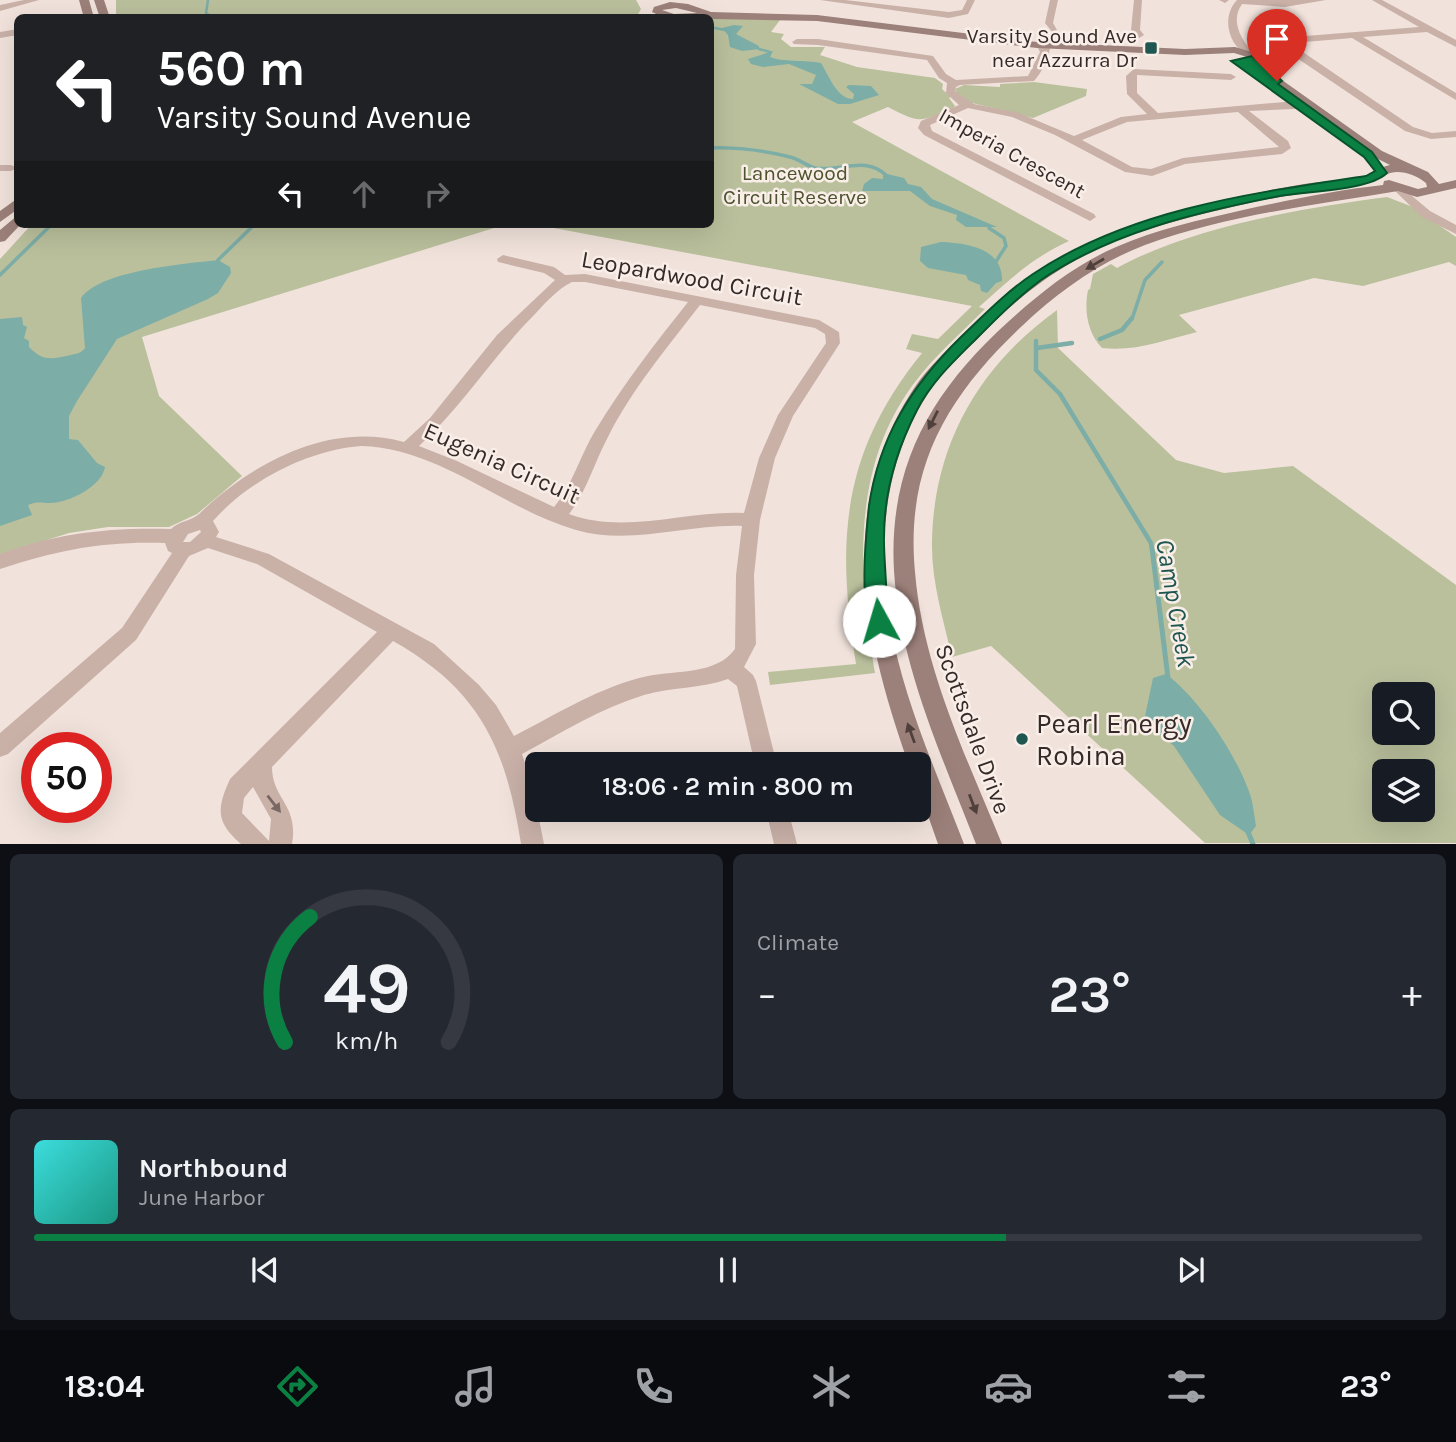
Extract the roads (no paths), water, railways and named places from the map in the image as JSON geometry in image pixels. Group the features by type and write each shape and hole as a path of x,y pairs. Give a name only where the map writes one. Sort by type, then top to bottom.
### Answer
{"main road":[{"path":"667,0 682,3"},
{"path":"654,10 670,3 682,3"},
{"path":"682,3 684,14"},
{"path":"714,14 817,19 966,38 1040,44 1250,56 1261,70 1368,154 1385,182 1398,189"},
{"path":"1229,56 1377,155 1432,181 1430,190 1456,184"},
{"path":"951,844 897,693 879,621 874,553 876,514 888,459 909,410 936,370 1003,304 1035,278 1068,258 1110,238 1188,213 1301,188 1369,179 1394,168 1456,174"},
{"name":"Scottsdale Drive","path":"989,844 929,687 907,597 904,531 907,503 913,474 929,429 948,394 969,367 1026,312 1052,291 1124,249 1181,229 1297,202 1398,189 1430,190"},
{"path":"0,218 14,206"},
{"path":"0,238 14,223"},
{"path":"897,693 929,687"}],"street":[{"path":"0,8 35,0"},
{"path":"824,0 884,3 956,14 965,12 971,0"},
{"path":"1053,30 1049,23 1054,0"},
{"path":"1138,0 1135,30 1139,35"},
{"path":"1225,0 1292,4 1322,0"},
{"path":"1225,0 1233,12 1234,38 1229,56"},
{"path":"1252,0 1268,3"},
{"path":"1376,0 1456,44"},
{"path":"1233,12 1241,1"},
{"path":"1429,29 1298,40 1289,46 1409,129 1431,136 1456,134"},
{"path":"1353,35 1456,97"},
{"path":"1234,38 1250,56"},
{"path":"797,42 818,42 927,57 934,60 942,76 955,83 1031,79 1044,54 1040,44"},
{"path":"1155,116 1132,94 1131,76 1134,72 1231,77"},
{"path":"955,83 950,87 950,91 967,105 1021,117 1129,170 1146,173 1183,161 1278,152 1285,148 1284,143 1239,108"},
{"path":"1072,141 1118,121 1301,103"},
{"name":"Imperia Crescent","path":"967,105 925,123 923,128 1090,217"},
{"path":"1398,189 1435,220 1456,230"},
{"path":"1430,190 1432,208 1456,230"},
{"path":"503,260 549,270 563,280"},
{"name":"Leopardwood Circuit","path":"407,448 436,422 513,326 563,280 585,278 819,324 828,328 834,338 786,415 768,458 751,520"},
{"path":"557,516 574,495 599,438 629,387 697,300"},
{"name":"Eugenia Circuit","path":"179,543 194,548 203,532 240,485 314,450 371,440 407,448 581,525 611,529 718,518 751,520"},
{"path":"509,749 618,694 648,685 714,675 730,668 744,654 746,644 745,575 751,520"},
{"path":"203,532 263,559 427,650 477,694 495,720 520,778 533,844"},
{"path":"0,562 45,545 96,536 179,543 129,635 0,747"},
{"path":"259,844 233,821 230,810 238,787 391,630"},
{"path":"730,668 746,681 763,752"},
{"path":"261,766 261,786 283,817 284,830 280,844"},
{"path":"780,822 786,844"}],"water":[{"path":"743,26 736,34 759,46 759,49 742,51 730,47 728,35 722,28"},
{"path":"773,51 770,57 775,59 821,63 834,86 847,98 853,99 854,94 846,87 849,85 871,86 879,95 850,104 838,104 799,84 812,84 816,75 789,64 763,67 751,64 748,59"},
{"path":"883,173 904,178 908,184 921,187 932,199 997,227 966,227 956,220 957,215 930,206 910,191 862,191 864,184 872,178 883,179"},
{"path":"941,242 972,246 990,254 1001,270 1002,281 996,283 987,293 981,291 980,285 968,280 966,275 928,268 920,261 921,247"},
{"path":"218,260 230,267 231,273 218,293 117,339 77,401 69,416 69,439 78,440 97,463 105,467 98,481 75,497 28,505 32,515 0,526 0,319 22,317 23,325 27,327 24,338 29,341 29,347 43,357 53,358 77,353 85,348 81,298 91,288 145,270"},
{"path":"1166,674 1202,711 1234,758 1252,802 1256,826 1249,835 1220,815 1174,746 1144,721 1153,678"}],"waterway":[{"name":"Camp Creek","path":"207,14 208,0"},
{"path":"714,28 725,30"},
{"path":"759,49 770,52"},
{"name":"Camp Creek","path":"714,148 770,152 815,168 870,166 887,176"},
{"path":"0,275 48,228"},
{"path":"218,260 251,228"},
{"name":"Camp Creek","path":"989,228 1004,238 1006,246 995,263"},
{"path":"1132,319 1145,280 1162,262"},
{"path":"1100,339 1122,330 1132,318"},
{"name":"Camp Creek","path":"1036,341 1036,370 1060,394 1151,543 1152,549"},
{"path":"1037,348 1072,343"},
{"name":"Camp Creek","path":"1152,548 1168,678"},
{"name":"Camp Creek","path":"1248,832 1253,844"}],"place":[{"name":"Varsity Sound Ave near Azzurra Dr","path":"1151,48"},
{"name":"Pearl Energy Robina","path":"1022,739"}],"park label":[{"name":"Lancewood Circuit Reserve","path":"795,185"}]}
